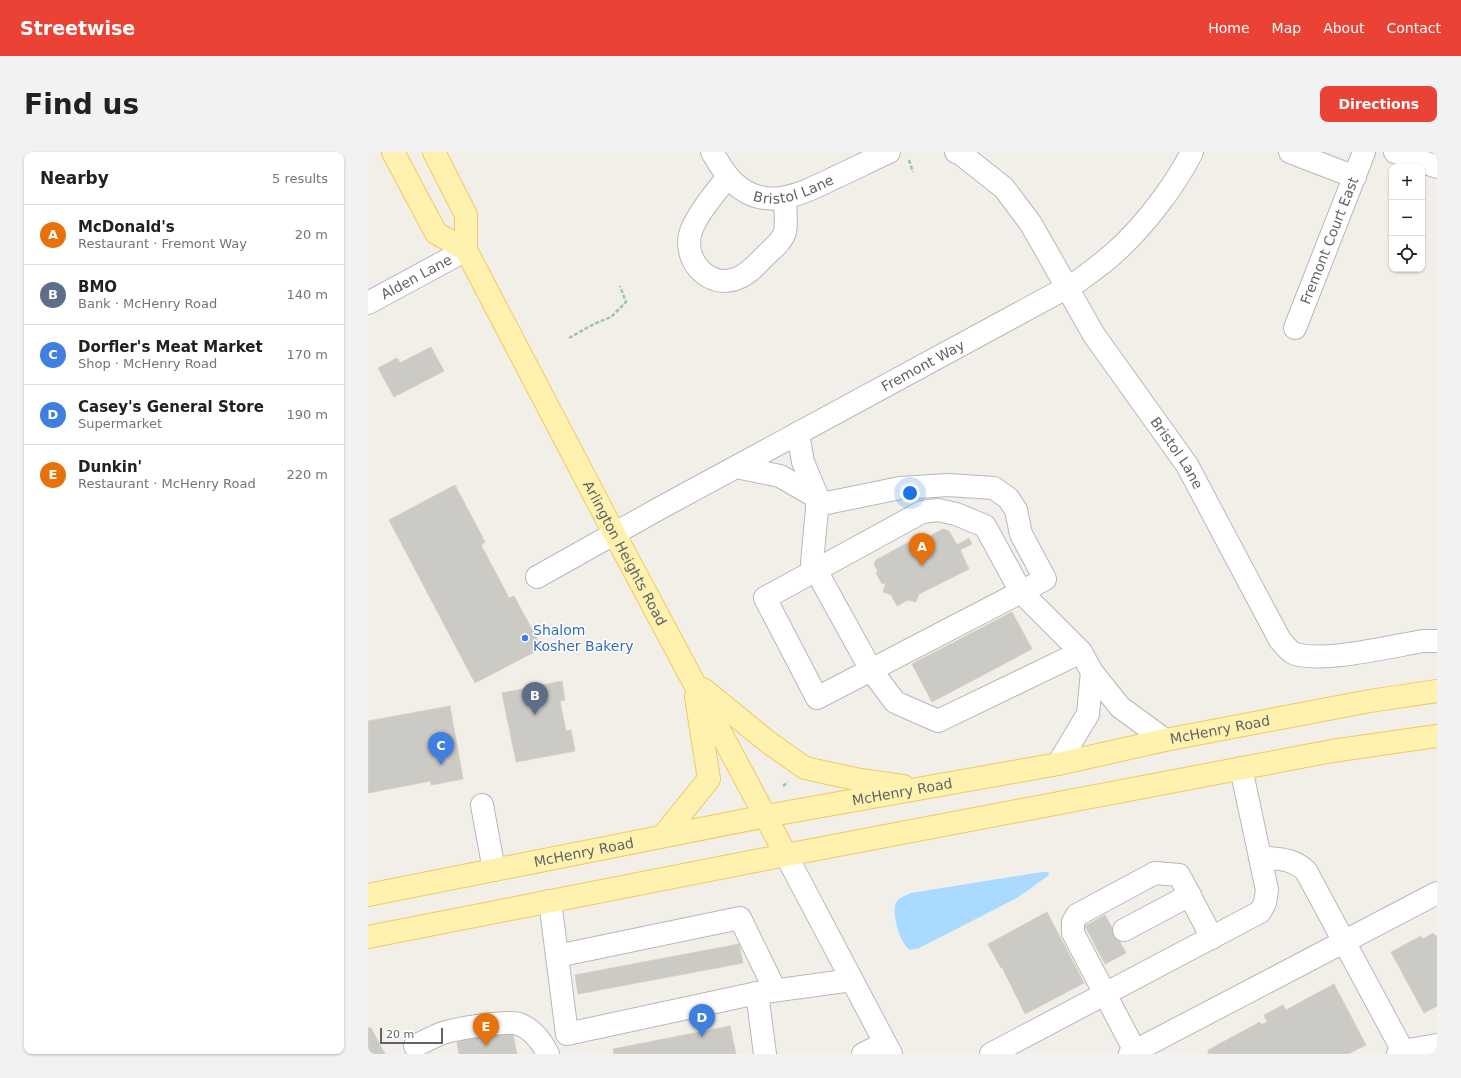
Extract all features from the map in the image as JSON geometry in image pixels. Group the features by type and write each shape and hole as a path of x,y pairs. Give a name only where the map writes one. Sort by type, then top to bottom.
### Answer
{"main road":[{"path":"393,152 436,233 466,250"},
{"name":"Arlington Heights Road","path":"434,152 466,215 466,250 614,533 786,855"},
{"path":"694,682 768,742 805,768 860,780 922,789"},
{"path":"663,836 709,779 694,682"},
{"name":"McHenry Road","path":"368,895 766,816 1058,764 1165,740 1370,701 1437,691"},
{"path":"368,937 1241,768 1332,751 1437,736"}],"street":[{"name":"Bristol Lane","path":"712,152 728,177 737,186 752,194 768,199 784,198 810,190 889,152"},
{"name":"Bristol Lane","path":"956,152 961,154 1004,188 1031,224 1065,288 1094,335 1187,465 1280,640 1292,652 1306,656 1324,657 1423,641 1437,641"},
{"name":"Fremont Way","path":"536,577 614,533 1077,282 1114,254 1154,210 1192,152"},
{"path":"1290,152 1355,177"},
{"name":"Fremont Court East","path":"1295,328 1364,152"},
{"path":"1395,152 1437,167"},
{"path":"728,177 711,197 690,234 690,256 697,268 709,277 720,281 737,278 748,272 781,241 786,223 784,198"},
{"name":"Alden Lane","path":"368,303 466,250"},
{"path":"798,433 803,462 818,502 812,563 871,670 895,702 938,721 1081,652"},
{"path":"736,467 780,476 818,502 900,488 948,485 994,488 1008,498 1016,510 1021,534 1045,579 1021,592 817,698 765,598 922,512 938,510 956,514 985,526 1021,592 1081,652 1092,672 1120,707 1165,740"},
{"path":"1058,764 1088,714 1092,672"},
{"path":"991,1054 1260,912 1265,903 1267,890 1241,768"},
{"path":"482,806 494,870"},
{"path":"786,855 888,1049 863,1054"},
{"path":"1260,857 1287,860 1296,863 1306,871 1400,1052 1437,1045"},
{"path":"1212,938 1179,875 1155,873 1077,915 1073,922 1073,933 1106,994 1133,1053 1343,940 1437,893"},
{"path":"1124,930 1190,895"},
{"path":"550,901 567,1034 766,992 852,980"},
{"path":"557,956 740,918 766,992 765,1054"},
{"path":"415,1046 442,1034 502,1022 526,1027 534,1034 548,1054"}],"path":[{"path":"569,338 594,324 611,317 626,302 620,286"},
{"path":"783,786 788,781"}],"water":[{"path":"1048,872 1049,875 1017,898 919,948 910,950 906,947 895,919 895,906 900,898 911,893"}],"building":[{"path":"431,347 444,371 394,397 378,368 397,358 400,363"},
{"path":"455,485 485,542 481,545 509,598 514,596 542,648 475,683 389,520"},
{"path":"943,529 949,531 957,545 969,538 972,544 960,550 969,569 919,594 916,602 908,600 897,606 891,595 883,592 885,583 882,584 876,573 878,572 874,564 876,560 909,542 912,546"},
{"path":"1012,612 1032,649 932,702 912,664"},
{"path":"562,681 565,700 560,701 566,731 571,730 575,751 516,762 502,693"},
{"path":"450,706 463,779 431,785 431,781 368,793 368,721"},
{"path":"1047,912 1084,983 1025,1014 1002,967 1001,968 988,944"},
{"path":"1105,915 1126,953 1105,964 1085,926"},
{"path":"1433,933 1435,936 1437,935 1437,1006 1424,1013 1391,952 1421,936 1423,939"},
{"path":"739,944 743,963 578,994 575,975"},
{"path":"1334,984 1366,1045 1348,1054 1207,1054 1209,1053 1208,1050 1260,1022 1261,1025 1267,1022 1264,1015 1283,1005 1286,1010"},
{"path":"730,1026 736,1054 614,1054 613,1049"},
{"path":"368,1028 371,1028 385,1054 368,1054"},
{"path":"512,1030 517,1054 459,1054 456,1037"}],"place":[{"name":"McDonald's","path":"922,566"},
{"name":"Shalom Kosher Bakery","path":"525,638"},
{"name":"BMO","path":"535,715"},
{"name":"Dorfler's Meat Market","path":"441,765"},
{"name":"Casey's General Store","path":"702,1037"},
{"name":"Dunkin'","path":"486,1046"}]}
